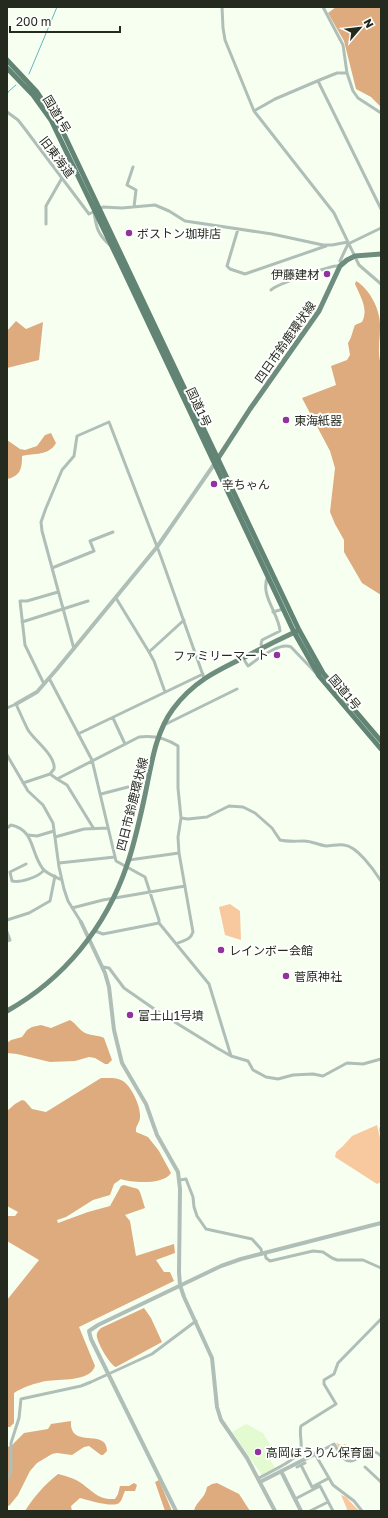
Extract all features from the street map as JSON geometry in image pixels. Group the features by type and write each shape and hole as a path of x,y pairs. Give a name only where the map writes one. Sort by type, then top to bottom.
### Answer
{"highway":[{"name":"国道1号","path":"7,60 37,92 53,119 94,212 150,321"},
{"name":"国道1号","path":"7,68 33,95 53,119"},
{"name":"国道1号","path":"94,212 158,337 283,609 328,683 381,749"},
{"name":"国道1号","path":"188,401 218,458 319,676 328,683"},
{"name":"国道1号","path":"344,702 381,741"}],"main road":[{"path":"341,265 355,256 381,254"},
{"name":"四日市鈴鹿環状線","path":"215,463 250,409 319,311 341,265"},
{"name":"四日市鈴鹿環状線","path":"7,1011 28,998 52,979 73,959 90,938 114,898 129,860 159,738 172,710 203,676 297,631"}],"street":[{"path":"222,7 223,28 226,40 254,111 334,213 359,264 381,284"},
{"path":"323,7 343,45 347,73 355,94 381,113"},
{"path":"254,111 275,99 337,73 347,73"},
{"path":"318,81 381,209"},
{"name":"旧東海道","path":"7,112 18,120 62,178 94,212"},
{"path":"133,167 127,185 136,190 134,207"},
{"path":"46,224 46,206 62,178"},
{"path":"112,246 103,239 95,224 94,212 104,207 155,205 169,211 185,221 328,245"},
{"path":"238,229 227,266 230,269 245,274 328,245 348,243 381,228"},
{"path":"271,290 275,286 286,282 329,267 341,265 340,260 348,243"},
{"path":"74,649 42,531 41,522 62,470 74,456 77,436 110,422 184,620 203,676 165,692 78,734"},
{"path":"7,708 36,692 74,649 157,547 215,463"},
{"path":"52,568 94,551 90,541 113,532"},
{"path":"263,648 261,644 262,640 280,631 265,585 268,576"},
{"path":"44,684 25,645 20,601 27,601 58,592"},
{"path":"116,598 154,661 165,692"},
{"path":"22,622 88,602"},
{"path":"273,612 283,609"},
{"path":"149,652 184,620"},
{"path":"243,658 248,666 271,651 287,645 291,647 319,676"},
{"path":"49,678 92,760 115,857 118,863 144,876 159,923 209,984 231,1056"},
{"path":"164,725 237,689"},
{"path":"16,704 29,731 54,761 54,769 50,774 23,784"},
{"path":"113,718 125,744"},
{"path":"57,779 139,737 148,736 159,738 178,746 178,788 181,818 178,837 179,853 193,932 189,939 176,944"},
{"path":"7,755 28,792 43,805 53,823 62,880 72,908 90,938 103,967 120,1056 146,1104 157,1135 178,1172 180,1180 180,1285 212,1358 217,1407 221,1420 248,1458 275,1511"},
{"path":"50,774 67,785 94,829"},
{"path":"101,794 128,787"},
{"path":"181,818 207,817 229,806 243,807 255,813 272,828 280,840 293,842 309,841 325,846 343,845 352,847 374,870 381,881"},
{"path":"84,830 89,822"},
{"path":"7,828 11,825 19,827 28,835 35,854 44,870 62,880"},
{"path":"54,837 84,830 108,828"},
{"path":"28,835 37,836 54,831"},
{"path":"129,860 179,853"},
{"path":"59,863 115,857"},
{"path":"26,864 10,872 12,881 17,882 39,875 44,870"},
{"path":"7,920 29,913 50,901 55,876"},
{"path":"72,908 114,898 185,886"},
{"path":"95,930 103,934 159,923"},
{"path":"7,932 10,940 7,941"},
{"path":"103,967 109,968 124,988 140,1000 231,1056 248,1061 252,1070 259,1075 278,1079 301,1074 323,1076 347,1063 363,1064 381,1059"},
{"path":"180,1180 186,1179 193,1197 197,1216 206,1229 252,1239 270,1262 313,1251 320,1251 337,1260 363,1260 381,1268"},
{"path":"176,1511 91,1339 90,1331 98,1325 227,1264 381,1223"},
{"path":"259,1480 298,1455 301,1448 300,1430 302,1426 336,1404 324,1384 324,1380 334,1374 338,1363 381,1319"},
{"path":"7,1478 10,1475 11,1470 11,1443 19,1418 20,1398 81,1386 152,1354 196,1321"},
{"path":"259,1480 281,1471 334,1444 342,1457 347,1460 354,1460 370,1451 375,1451 381,1456"},
{"path":"315,1454 333,1485 354,1501 362,1511"},
{"path":"297,1467 305,1463"},
{"path":"301,1465 312,1487 329,1478"},
{"path":"365,1467 381,1482"},
{"path":"281,1471 301,1511"},
{"path":"295,1499 320,1486 333,1511"},
{"path":"310,1511 328,1502"}],"shaded area":[{"path":"336,7 381,7 381,107 371,97 356,89 344,41 328,13"},
{"path":"356,281 366,289 374,301 380,321 381,595 362,583 344,552 344,540 330,512 335,468 330,451 302,398 336,385 331,366 347,360 350,355 348,343 355,325 362,322 365,312 355,284"},
{"path":"16,321 26,329 43,322 39,360 7,368 7,331"},
{"path":"51,433 56,443 53,447 45,452 22,456 20,471 12,478 7,479 7,440 20,449 25,450 37,446 45,435"},
{"path":"230,904 240,911 241,940 225,935 219,907"},
{"path":"70,1020 85,1033 104,1038 112,1060 108,1064 89,1057 75,1061 50,1062 7,1053 7,1043 11,1040 22,1037 27,1030 32,1027 41,1025 51,1028"},
{"path":"101,1078 121,1080 133,1092 140,1113 140,1119 136,1132 148,1137 159,1151 171,1173 162,1180 148,1182 121,1179 114,1184 110,1195 93,1200 66,1217 57,1220 58,1223 110,1206 121,1186 124,1185 138,1189 145,1208 125,1215 130,1221 136,1256 174,1244 175,1253 156,1260 164,1272 170,1272 174,1281 79,1327 95,1366 92,1371 87,1375 74,1379 38,1383 25,1387 14,1393 14,1423 10,1427 7,1427 7,1300 39,1260 7,1241 7,1216 15,1216 18,1212 7,1206 7,1111 22,1100 25,1101 32,1109 46,1112"},
{"path":"377,1125 381,1142 381,1182 377,1184 335,1157 336,1152 352,1136"},
{"path":"144,1308 151,1318 162,1342 116,1367 102,1349 97,1334 101,1328"},
{"path":"71,1421 72,1430 76,1435 101,1440 105,1444 107,1451 101,1455 89,1446 84,1447 72,1455 57,1453 52,1454 37,1463 30,1471 18,1495 9,1506 7,1505 7,1447 11,1446 24,1433 48,1429 51,1424"},
{"name":"高岡ほうりん保育園","path":"246,1424 263,1433 273,1449 267,1454 275,1468 262,1475 232,1432"},
{"path":"336,1443 342,1445 346,1444 350,1459 343,1455"},
{"path":"58,1474 76,1480 96,1495 109,1499 115,1499 120,1486 129,1486 134,1483 137,1485 135,1491 125,1491 121,1501 112,1505 80,1498 71,1506 72,1511 25,1511 48,1482"},
{"path":"159,1480 172,1511 165,1511 155,1482"},
{"path":"217,1483 239,1494 250,1511 194,1511 207,1487"},
{"path":"341,1495 346,1497 359,1511 346,1511 347,1509"}],"waterway":[{"path":"29,74 57,7"},
{"path":"7,94 16,85"}],"place":[{"name":"ボストン珈琲店","path":"129,233"},
{"name":"伊藤建材","path":"327,274"},
{"name":"東海紙器","path":"286,420"},
{"name":"辛ちゃん","path":"214,484"},
{"name":"ファミリーマート","path":"277,655"},
{"name":"レインボー会館","path":"221,950"},
{"name":"菅原神社","path":"286,976"},
{"name":"富士山1号墳","path":"130,1015"},
{"name":"高岡ほうりん保育園","path":"258,1452"}]}
